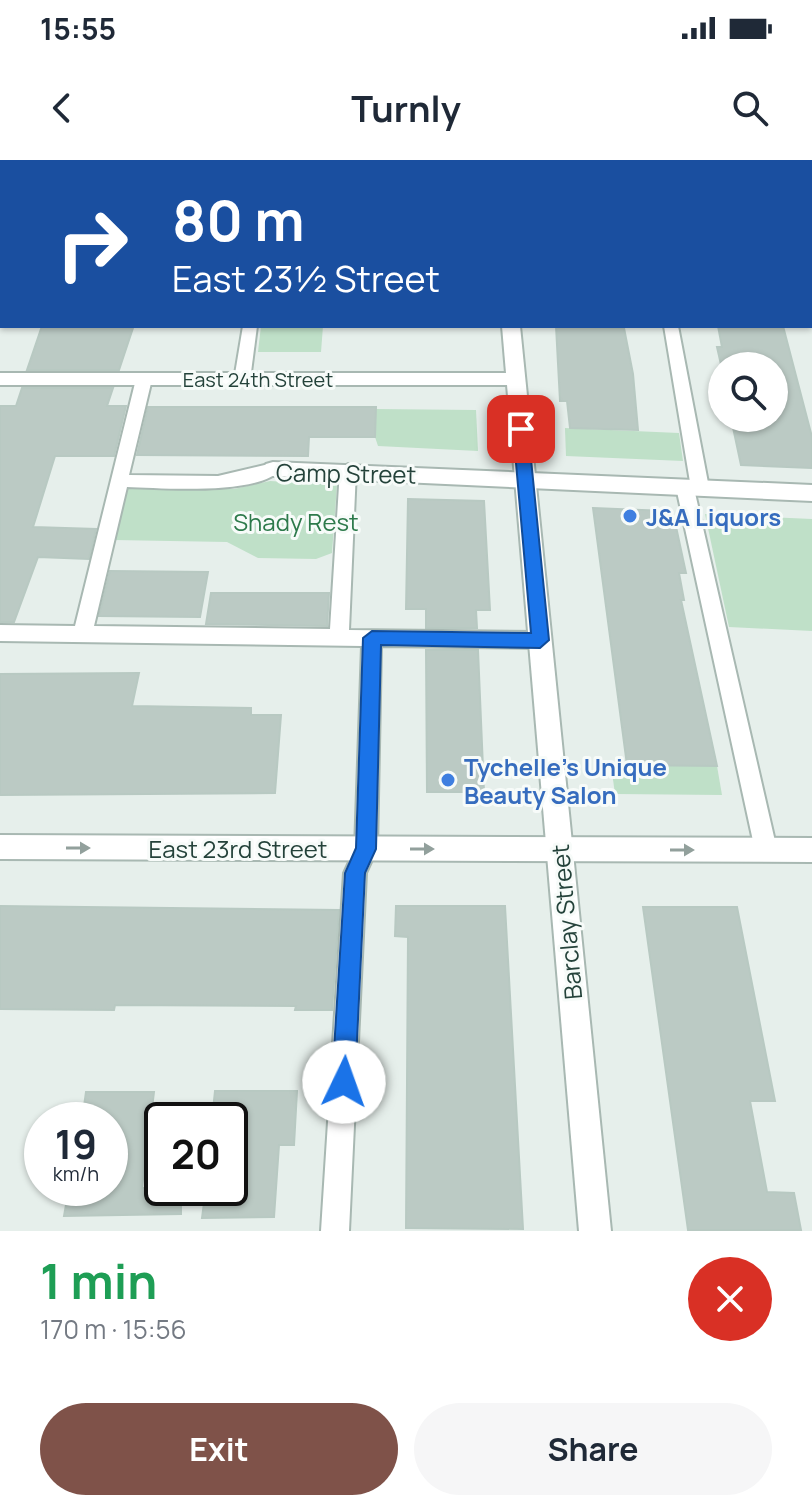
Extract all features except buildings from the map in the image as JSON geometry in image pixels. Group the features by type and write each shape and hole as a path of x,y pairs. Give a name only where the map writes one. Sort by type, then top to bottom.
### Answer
{"street":[{"name":"Barclay Street","path":"511,328 595,1231"},
{"name":"East 24th Street","path":"0,379 516,379"},
{"name":"Camp Street","path":"273,469 525,480"},
{"path":"525,480 812,493"},
{"name":"East 23rd Street","path":"0,847 812,850"}],"lane":[{"path":"242,380 250,328"},
{"path":"671,328 693,488 766,850"},
{"path":"83,634 144,379"},
{"name":"Camp Street","path":"121,481 232,483 273,469"},
{"path":"339,637 348,470"},
{"path":"0,633 540,640"},
{"path":"335,1231 355,873 366,849 372,638"}],"green space":[{"path":"261,328 323,328 321,352 258,352"},
{"path":"376,409 476,410 478,451 378,446 375,437"},
{"path":"565,428 679,433 683,461 566,456"},
{"name":"Shady Rest","path":"270,481 337,485 332,553 316,559 258,558 227,542 114,540 127,488 234,489"},
{"path":"705,514 812,519 812,631 729,627"},
{"path":"611,765 717,766 722,795 615,794"}],"place":[{"name":"J&A Liquors","path":"630,516"},
{"name":"Tychelle’s Unique Beauty Salon","path":"448,780"}],"route":[{"path":"344,1082 355,873 366,849 372,638 540,640 521,429"}]}
